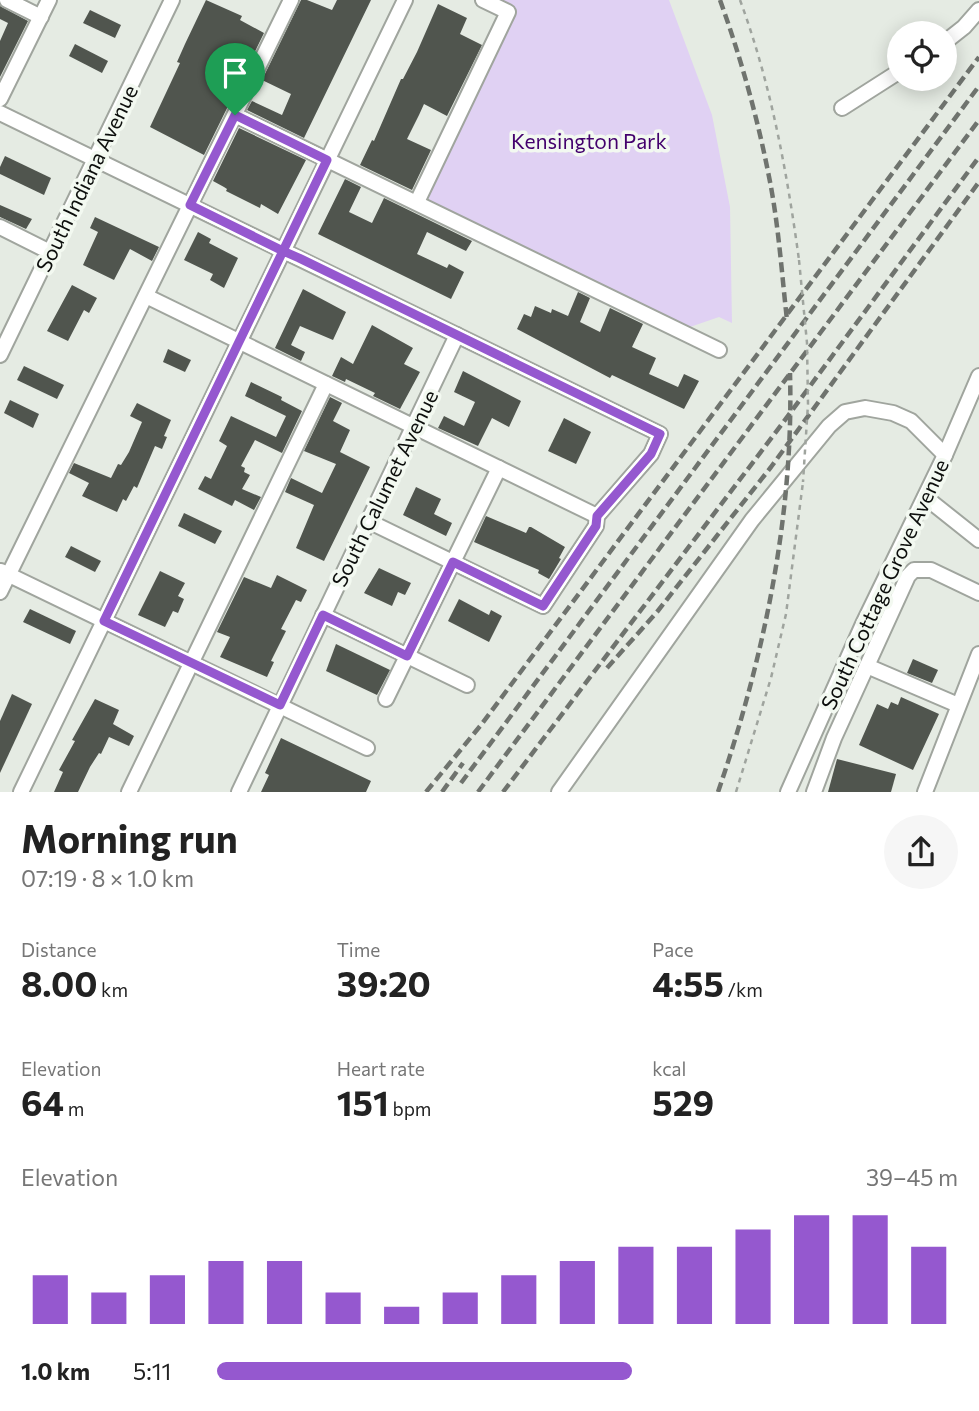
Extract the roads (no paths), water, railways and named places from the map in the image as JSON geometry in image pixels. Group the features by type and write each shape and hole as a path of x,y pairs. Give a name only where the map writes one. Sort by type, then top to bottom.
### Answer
{"street":[{"path":"7,0 41,17"},
{"path":"0,99 49,0"},
{"name":"South Indiana Avenue","path":"2,348 172,0"},
{"path":"0,592 4,573 146,296 291,0"},
{"path":"21,792 405,0"},
{"path":"417,202 508,12 483,0"},
{"path":"957,33 979,10"},
{"path":"842,108 887,79"},
{"path":"0,113 660,434 651,454 597,516 596,526 543,606 368,521"},
{"path":"235,115 719,350"},
{"path":"0,227 50,252"},
{"path":"146,296 597,516"},
{"name":"South Calumet Avenue","path":"239,792 457,335"},
{"name":"South Cottage Grove Avenue","path":"788,792 979,376"},
{"path":"129,792 326,384"},
{"path":"559,792 752,520 829,426 845,412 864,408 893,413 911,421 945,455"},
{"path":"386,699 499,468"},
{"path":"925,497 979,540"},
{"path":"814,792 834,738 908,576 914,570 931,570 979,593"},
{"path":"4,573 367,748"},
{"path":"323,615 467,685"},
{"path":"925,792 979,654"},
{"path":"867,666 958,705"}],"railway":[{"path":"720,0 749,92 766,163 776,220 787,320"},
{"path":"426,792 481,725 979,57"},
{"path":"461,783 979,86"},
{"path":"478,792 979,120"},
{"path":"503,792 782,424 979,157"},
{"path":"607,668 657,612 771,467 979,182"},
{"path":"718,792 749,690 773,585 787,479 790,373"},
{"path":"442,792 463,763"}],"park label":[{"name":"Kensington Park","path":"589,140"}]}
